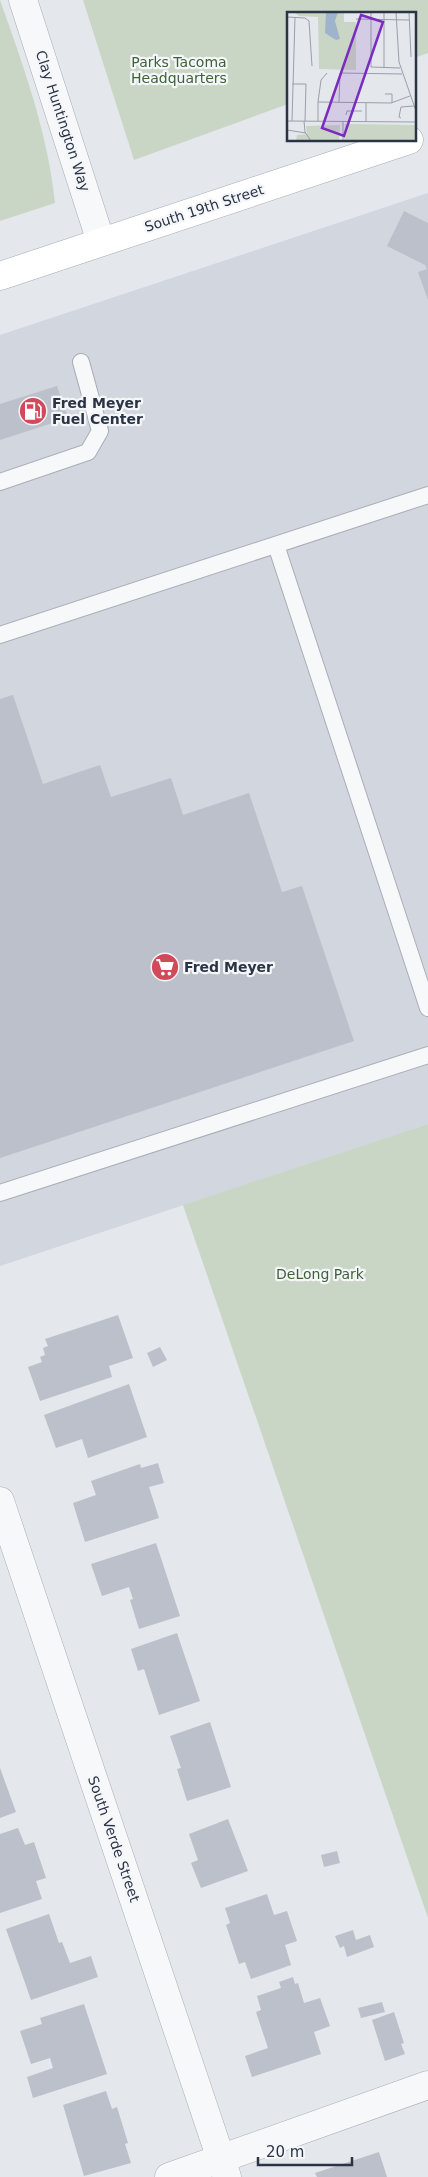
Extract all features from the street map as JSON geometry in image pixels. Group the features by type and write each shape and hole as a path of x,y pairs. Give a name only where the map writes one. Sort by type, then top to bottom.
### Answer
{"main road":[{"name":"South 19th Street","path":"0,276 406,141"}],"street":[{"name":"Clay Huntington Way","path":"23,0 101,242"},
{"name":"South Verde Street","path":"0,1501 224,2168"},
{"path":"168,2177 224,2168 428,2085"}],"lane":[{"path":"0,482 88,452 100,431 81,362"},
{"path":"0,635 428,495"},
{"path":"276,545 428,1008"},
{"path":"0,1193 428,1055"}],"shaded area":[{"path":"428,193 428,1124 0,1266 0,335"}],"green space":[{"path":"0,0 26,74 41,125 52,177 55,203 0,221"},
{"name":"Parks Tacoma Headquarters","path":"83,0 428,0 428,53 416,57 416,12 287,12 287,104 134,160"},
{"name":"DeLong Park","path":"428,1124 428,1918 183,1205"}],"building":[{"path":"404,211 428,223 428,300 418,272 427,269 425,265 387,246"},
{"name":"Fred Meyer Fuel Center","path":"57,386 68,418 0,440 0,404"},
{"name":"Fred Meyer","path":"13,695 43,784 100,765 111,797 171,778 183,815 249,793 282,892 302,886 354,1041 0,1158 0,699"},
{"path":"118,1315 133,1358 109,1366 112,1377 40,1401 28,1367 42,1362 40,1357 45,1355 43,1348 48,1346 45,1339"},
{"path":"160,1347 167,1360 153,1367 147,1353"},
{"path":"129,1384 147,1437 88,1458 82,1439 56,1448 44,1415"},
{"path":"158,1463 164,1483 149,1487 159,1518 85,1542 73,1503 96,1495 91,1481 140,1464 141,1468"},
{"path":"156,1543 180,1616 139,1629 130,1600 133,1599 129,1587 102,1596 91,1564"},
{"path":"177,1633 200,1701 159,1715 144,1669 138,1671 131,1649"},
{"path":"210,1722 231,1787 187,1801 177,1769 181,1768 170,1736"},
{"path":"0,1768 16,1812 0,1818"},
{"path":"228,1819 248,1871 201,1888 191,1863 198,1860 189,1834"},
{"path":"18,1828 25,1845 34,1842 46,1878 36,1881 42,1899 0,1913 0,1834"},
{"path":"337,1851 340,1863 324,1867 321,1855"},
{"path":"267,1894 274,1915 287,1911 297,1941 285,1945 291,1965 251,1979 245,1962 239,1964 226,1925 230,1923 225,1908"},
{"path":"49,1914 59,1943 62,1942 70,1963 91,1956 98,1977 31,2000 6,1929"},
{"path":"353,1930 356,1940 370,1935 374,1947 347,1957 344,1946 340,1948 335,1936"},
{"path":"293,1977 295,1984 298,1983 304,2003 320,1998 330,2026 314,2032 321,2054 252,2077 245,2056 268,2048 256,2012 261,2010 257,1996 281,1988 279,1982"},
{"path":"382,2002 385,2012 361,2018 358,2008"},
{"path":"84,2004 107,2074 33,2098 27,2077 53,2068 50,2058 31,2064 20,2031 42,2024 40,2018"},
{"path":"394,2012 404,2043 401,2044 405,2054 385,2061 372,2020"},
{"path":"106,2091 112,2109 117,2107 128,2143 125,2144 131,2163 84,2176 63,2105"},
{"path":"379,2152 387,2177 317,2177 315,2173"}],"place":[{"name":"Fred Meyer Fuel Center","path":"33,411"},
{"name":"Fred Meyer","path":"165,967"}]}
